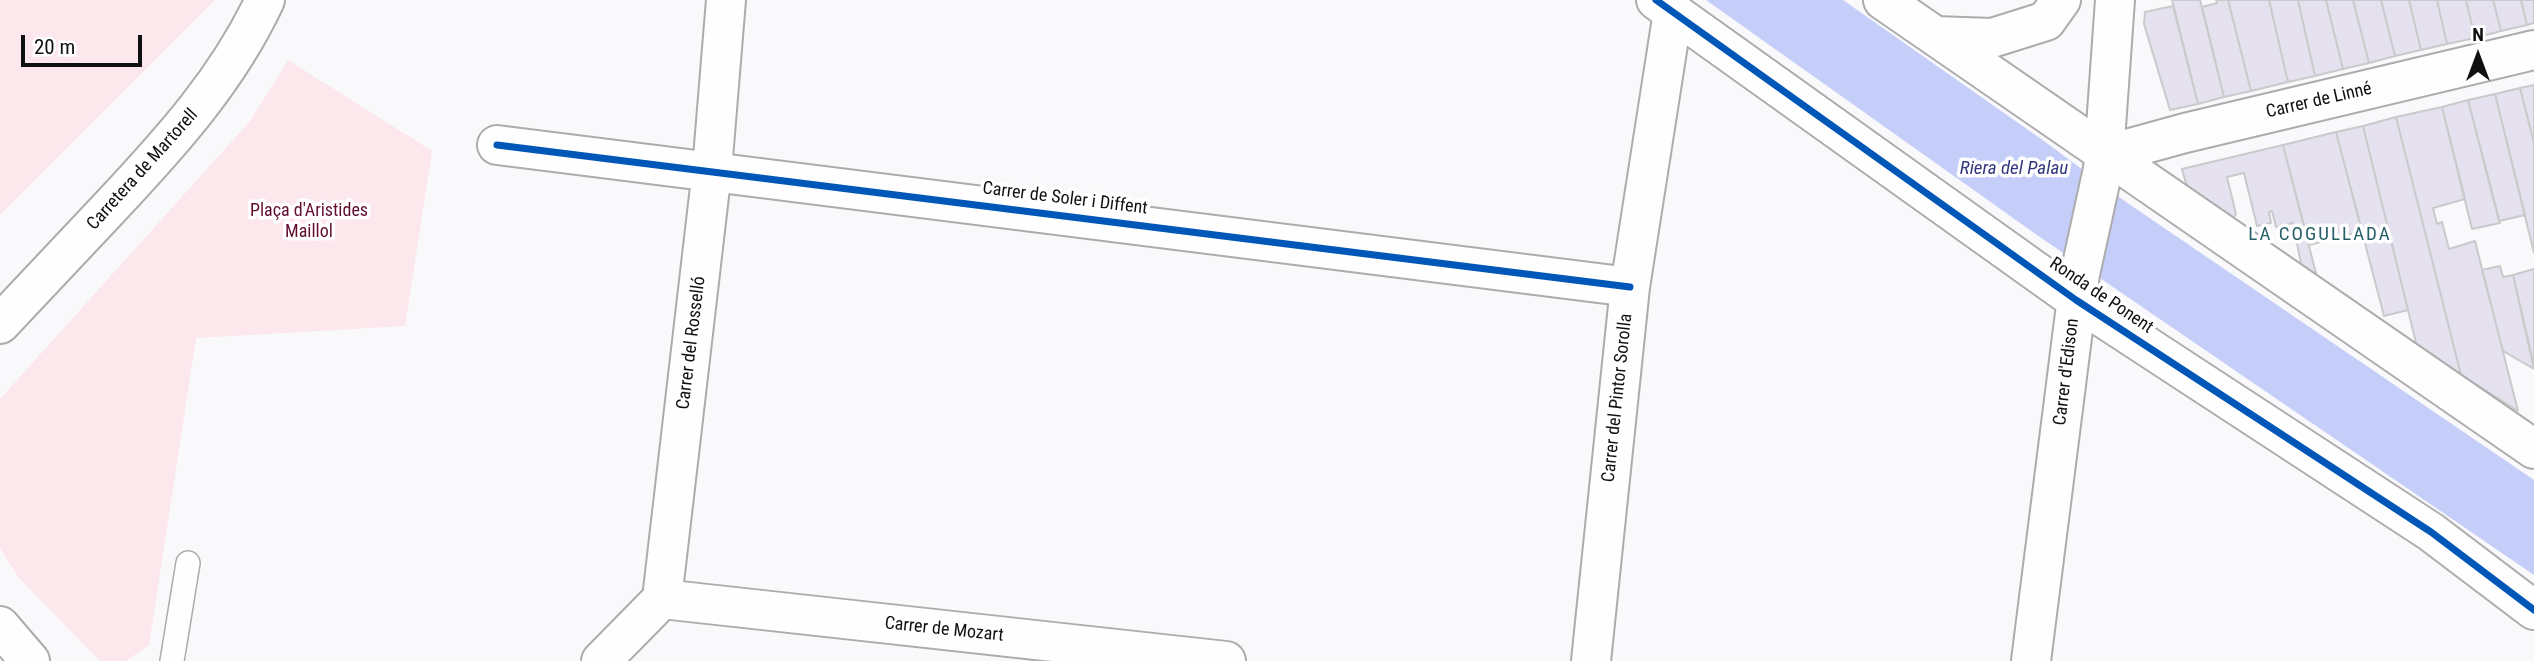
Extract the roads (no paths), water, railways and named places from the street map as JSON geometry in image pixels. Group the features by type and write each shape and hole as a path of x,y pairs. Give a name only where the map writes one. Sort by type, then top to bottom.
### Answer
{"street":[{"name":"Carretera de Martorell","path":"0,324 193,117 228,66 265,0"},
{"name":"Carrer del Rosselló","path":"662,599 712,170 726,0"},
{"path":"1883,0 2104,162 2534,449"},
{"path":"1935,36 1992,38 2046,21 2061,0"},
{"name":"Carrer d'Edison","path":"2031,661 2078,287 2104,162 2115,0"},
{"name":"Carrer del Pintor Sorolla","path":"1591,661 1630,287 1664,6"},
{"name":"Ronda de Ponent","path":"1664,6 2078,287 2431,532 2534,610"},
{"name":"Carrer de Linné","path":"2104,162 2185,132 2534,50"},
{"name":"Carrer de Soler i Diffent","path":"497,145 1630,287"},
{"path":"601,661 662,599"},
{"name":"Carrer de Mozart","path":"662,599 1226,661"},
{"path":"0,626 30,661"}],"lane":[{"path":"172,661 188,563"}],"water":[{"name":"Riera del Palau","path":"1706,0 1843,0 2126,202 2534,480 2534,575 2037,235"}],"district":[{"name":"LA COGULLADA","path":"2320,235"}],"park label":[{"name":"Plaça d'Aristides Maillol","path":"309,221"}]}
